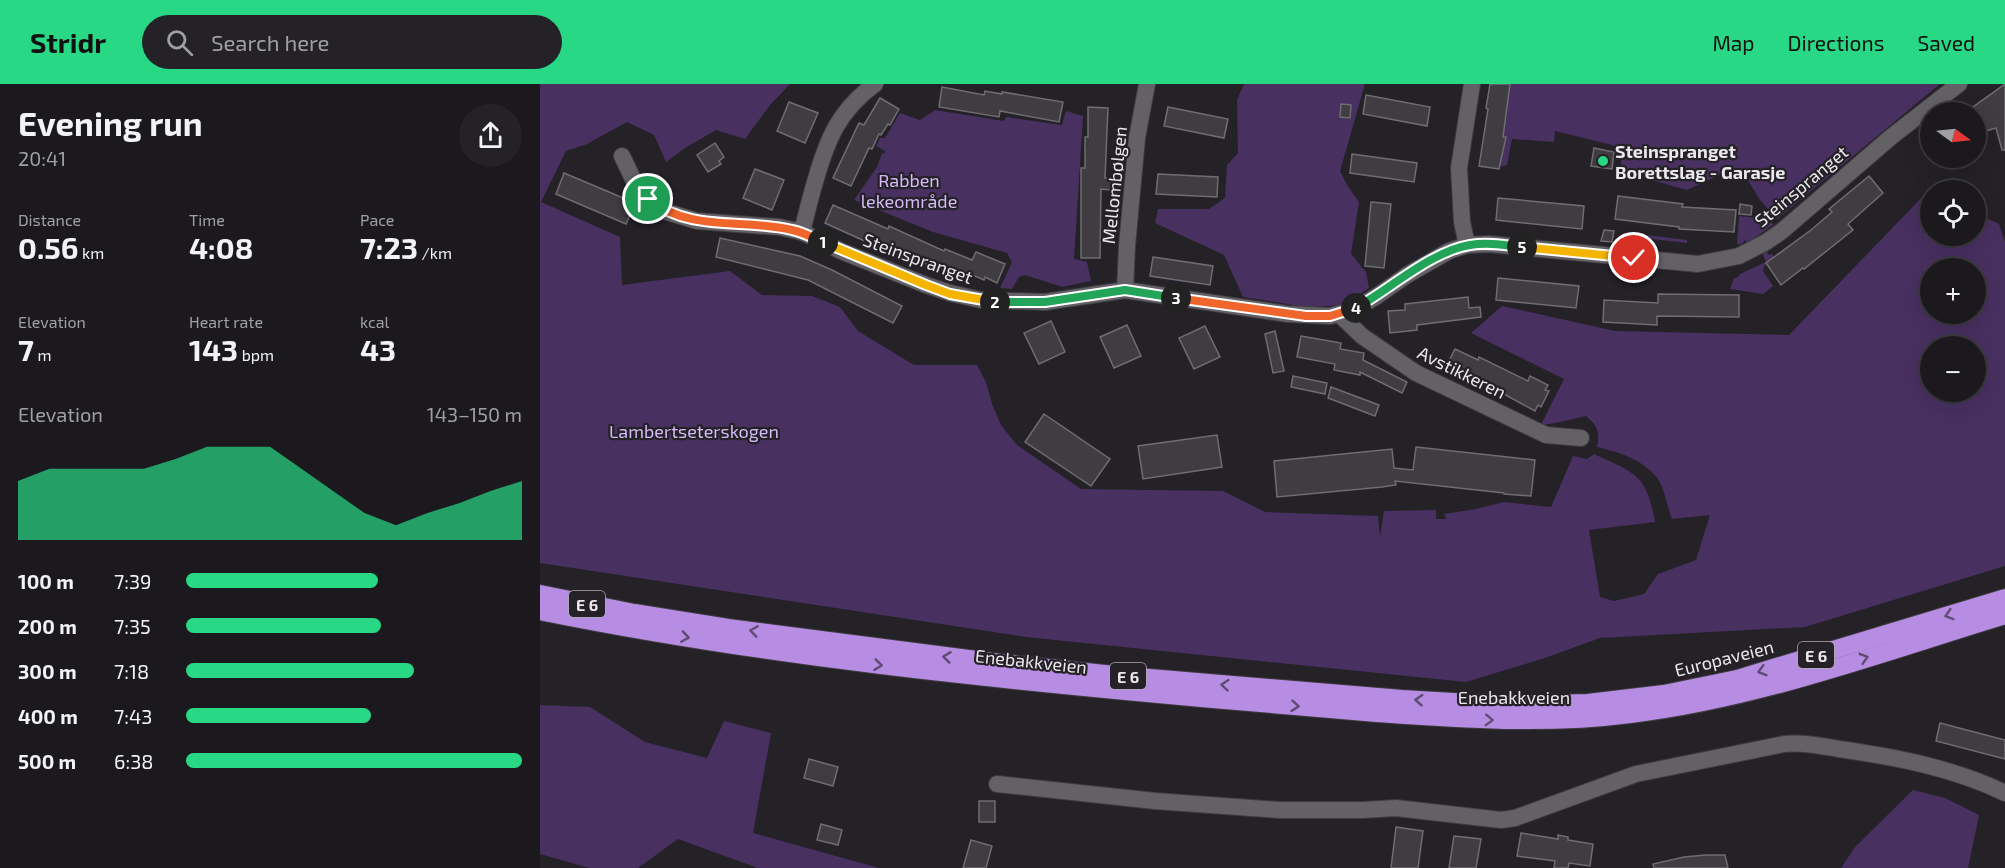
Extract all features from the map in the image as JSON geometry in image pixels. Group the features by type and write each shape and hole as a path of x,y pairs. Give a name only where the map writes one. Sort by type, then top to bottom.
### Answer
{"highway":[{"name":"Enebakkveien","path":"540,594 634,613 800,638 1103,674 1480,704 1557,704 1624,699"},
{"name":"Europaveien","path":"1624,699 1664,694 1737,679 2005,598"},
{"name":"Enebakkveien","path":"540,611 678,636 868,663 1048,684 1259,703 1502,721 1590,718 1666,710"},
{"name":"Europaveien","path":"1666,710 1778,684 2005,615"}],"street":[{"path":"802,232 829,138 850,105 874,84"},
{"path":"1467,245 1462,222 1459,168 1472,84"},
{"name":"Steinspranget","path":"622,156 634,182 642,192 667,212 697,221 802,232 840,250 950,294 981,300 1045,302 1125,290 1306,316 1330,316 1353,310 1449,251 1467,245 1504,245 1698,264 1732,258 1755,248 1782,231 1877,148 1959,84"},
{"name":"Mellombølgen","path":"1125,290 1133,178 1145,85"},
{"name":"Avstikkeren","path":"1339,314 1362,336 1416,373 1546,435 1581,438"},
{"path":"998,784 1155,801 1280,810 1396,808 1501,820 1515,818 1636,774 1801,743 1873,754 1950,772 1987,784 2005,793"}],"green space":[{"name":"Lambertseterskogen","path":"540,84 790,84 770,105 745,139 716,130 666,162 654,135 627,122 587,144 566,151 541,202 620,237 622,285 730,271 762,295 812,296 840,307 858,331 914,365 977,365 986,382 1001,425 1017,445 1081,489 1223,491 1265,512 1378,516 1380,537 1384,511 1436,510 1436,519 1446,519 1444,514 1504,502 1551,507 1573,456 1587,459 1594,454 1637,477 1648,494 1655,522 1589,530 1600,597 1614,601 1644,594 1658,574 1696,560 1710,515 1672,519 1658,479 1638,462 1622,454 1597,447 1597,430 1586,416 1541,425 1564,379 1471,333 1502,306 1615,331 1789,335 1920,199 1920,246 1986,246 1986,218 1999,224 2005,242 2005,566 1805,627 1600,638 1545,658 1466,682 1026,637 540,563"},
{"path":"1244,84 1365,84 1340,171 1359,202 1351,254 1366,272 1369,288 1343,305 1306,307 1243,297 1224,255 1155,223 1158,209 1209,209 1225,198 1227,165 1238,153 1237,100"},
{"path":"1510,84 1940,84 1777,219 1760,200 1748,180 1726,172 1687,190 1622,172 1620,150 1612,145 1555,131 1554,142 1512,139 1507,165 1499,167 1506,138 1503,137"},
{"name":"Rabben lekeområde","path":"935,110 1004,121 1006,117 1062,125 1066,111 1083,116 1074,259 1087,262 1091,281 1062,287 1025,275 1019,277 1012,289 1000,288 1012,262 1007,253 933,232 854,200 877,167 882,153 884,154 885,151 876,146 880,138 885,138 900,113 920,120"},
{"path":"1739,216 1757,218 1774,224 1749,242 1746,243 1746,239 1737,244"},
{"path":"1630,233 1687,240 1687,243 1625,236"},
{"path":"1769,250 1767,253 1772,254 1775,258 1764,266 1763,271 1773,286 1763,294 1730,289 1734,278 1766,262 1762,253"},
{"path":"540,705 590,707 645,742 707,758 724,721 771,733 753,833 879,868 758,868 678,839 638,868 589,868 540,854"},
{"path":"1913,790 1945,798 1979,815 1968,868 1841,868 1855,847"}],"building":[{"path":"1490,84 1510,84 1503,137 1506,137 1499,169 1479,166"},
{"path":"2005,84 2005,150 2002,150 1996,128 1986,131 1986,102 1980,102"},
{"path":"942,87 984,95 985,91 1002,94 1002,92 1063,102 1059,122 1000,111 999,117 939,107"},
{"path":"1366,95 1430,107 1427,126 1363,114"},
{"path":"880,98 899,109 890,125 888,124 881,135 879,134 872,149 869,148 851,186 833,178 859,123 864,125"},
{"path":"789,102 818,113 805,143 777,131"},
{"path":"1341,104 1351,105 1350,118 1340,117"},
{"path":"1088,107 1108,108 1105,178 1122,179 1120,191 1101,189 1100,258 1081,258 1081,168 1085,168"},
{"path":"1168,107 1228,119 1224,138 1164,126"},
{"path":"715,143 724,157 719,161 721,164 708,172 697,155"},
{"name":"Steinspranget Borettslag - Garasje","path":"1594,148 1614,152 1612,169 1591,166"},
{"path":"1352,154 1417,163 1414,182 1350,173"},
{"path":"755,169 784,180 772,210 743,198"},
{"path":"564,173 635,203 626,224 556,194"},
{"path":"1158,174 1218,177 1217,197 1156,194"},
{"path":"1869,176 1883,193 1848,224 1853,230 1781,285 1766,263 1811,230 1832,212 1829,209"},
{"path":"1618,196 1683,204 1682,207 1736,210 1734,232 1679,229 1679,227 1615,219"},
{"path":"1498,198 1584,206 1582,229 1496,220"},
{"path":"1371,202 1391,204 1384,268 1365,266"},
{"path":"1740,204 1752,206 1751,215 1739,214"},
{"path":"833,205 888,229 889,226 944,251 945,249 972,260 976,252 1005,264 997,283 968,273 966,279 955,274 954,276 898,252 897,254 880,248 825,223"},
{"path":"1604,230 1614,231 1612,242 1601,241"},
{"path":"720,238 800,256 902,306 893,323 808,280 716,257"},
{"path":"1153,257 1213,266 1210,285 1150,276"},
{"path":"1498,278 1579,286 1576,308 1496,300"},
{"path":"1658,294 1739,295 1739,317 1657,316 1657,325 1603,322 1604,300 1658,303"},
{"path":"1468,297 1469,308 1480,307 1481,317 1417,325 1417,330 1390,333 1388,311 1405,310 1405,304"},
{"path":"1051,321 1065,352 1039,364 1024,333"},
{"path":"1127,325 1141,356 1114,368 1100,337"},
{"path":"1205,326 1220,357 1194,369 1179,338"},
{"path":"1275,331 1284,371 1273,373 1265,334"},
{"path":"1301,336 1341,343 1340,349 1364,353 1363,360 1407,382 1402,393 1360,372 1360,375 1334,370 1335,364 1297,357"},
{"path":"1455,349 1478,360 1479,357 1528,381 1530,376 1548,385 1545,390 1549,391 1541,407 1538,405 1535,411 1446,367"},
{"path":"1293,376 1327,383 1325,394 1291,387"},
{"path":"1331,387 1379,405 1375,416 1328,398"},
{"path":"1044,414 1110,459 1091,486 1025,442"},
{"path":"1217,435 1222,467 1143,479 1138,446"},
{"path":"1416,447 1535,460 1531,496 1395,481 1396,485 1382,487 1277,497 1274,461 1392,449 1394,468 1413,470"},
{"path":"1940,723 2005,740 2005,759 1936,741"},
{"path":"809,759 838,767 833,786 804,778"},
{"path":"979,801 995,801 995,822 979,822"},
{"path":"821,824 842,830 838,845 817,840"},
{"path":"1396,827 1423,831 1418,868 1391,868"},
{"path":"1521,833 1558,839 1558,835 1568,837 1568,840 1593,844 1590,866 1569,863 1568,868 1554,868 1555,861 1517,856"},
{"path":"1454,836 1481,839 1476,868 1449,868"},
{"path":"971,840 992,846 986,868 963,868"},
{"path":"1725,855 1728,868 1654,868 1653,864 1684,857"}],"place":[{"name":"Steinspranget Borettslag - Garasje","path":"1603,161"}],"route":[{"path":"648,199 667,212 680,217 705,222 802,232 840,250 950,294 1004,302 1045,302 1125,290 1288,314 1330,316 1353,310 1449,251 1467,245 1489,244 1634,258"}]}
